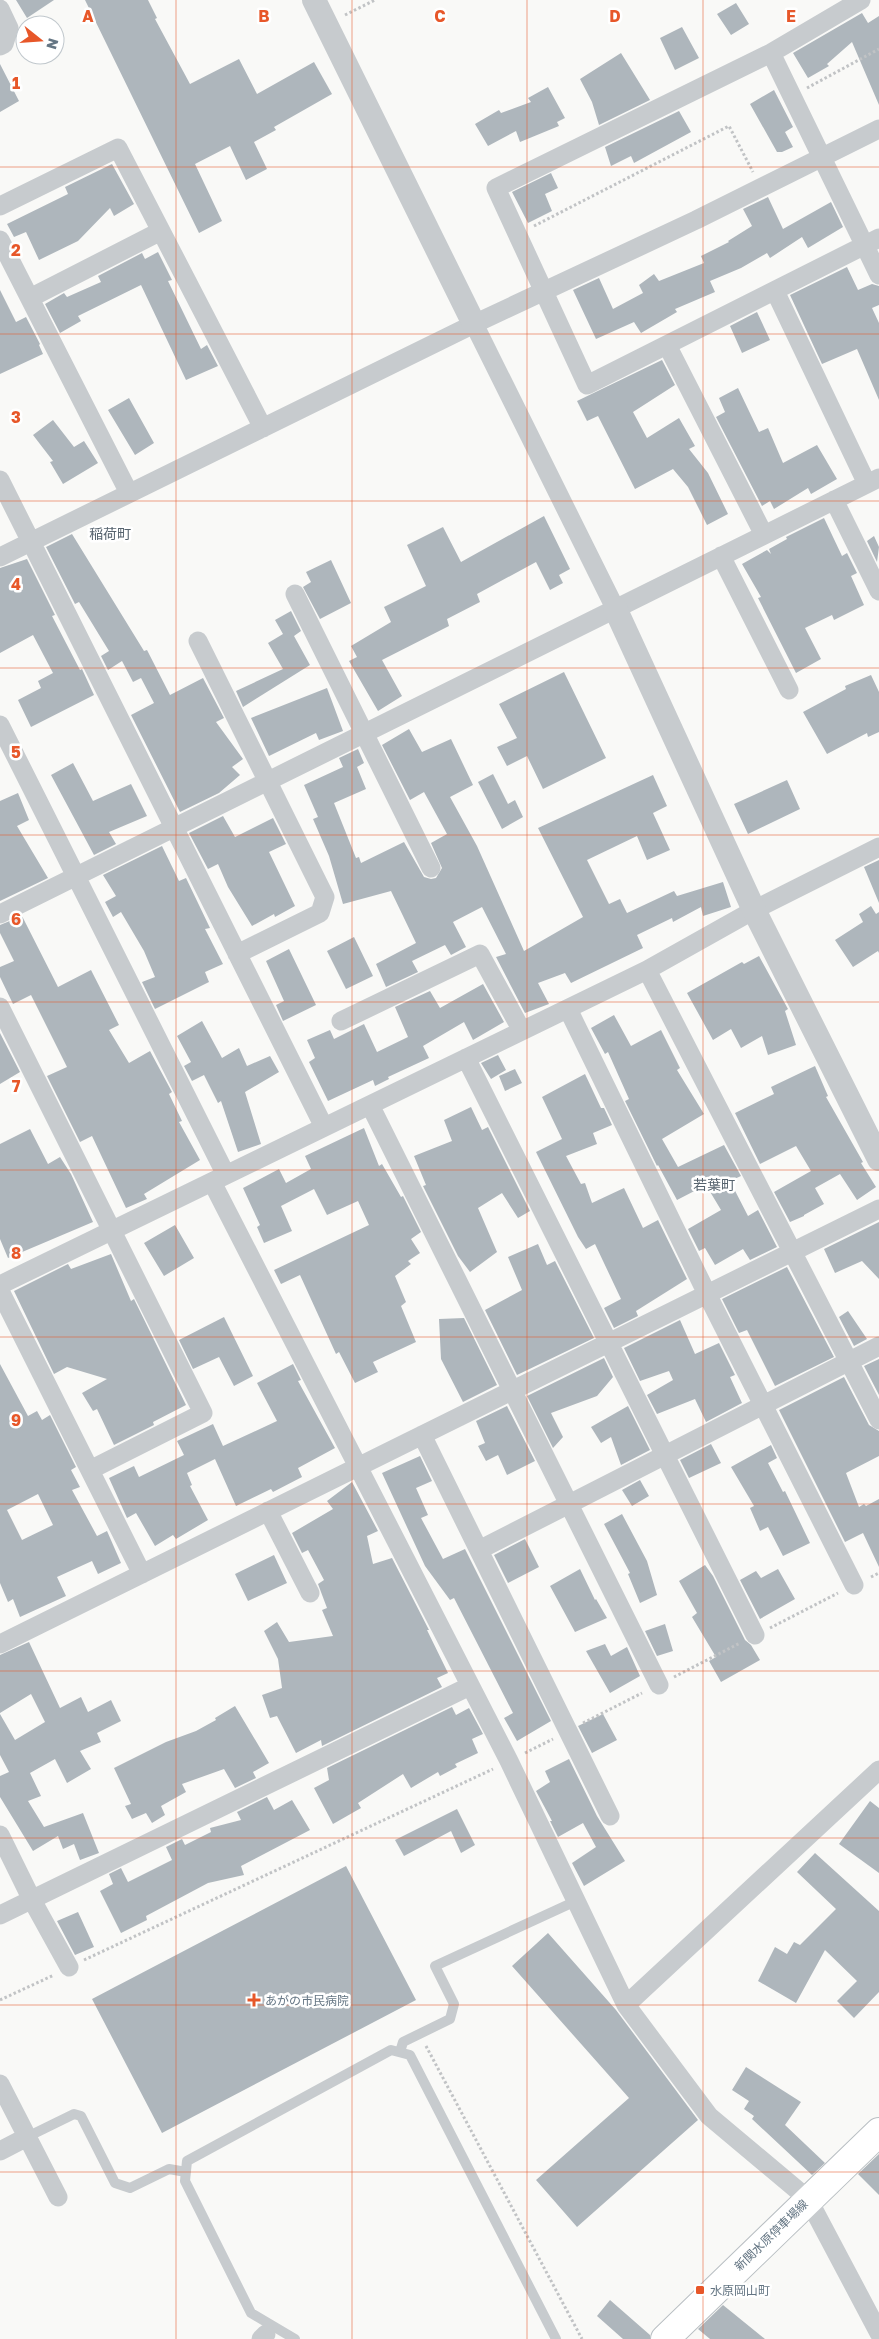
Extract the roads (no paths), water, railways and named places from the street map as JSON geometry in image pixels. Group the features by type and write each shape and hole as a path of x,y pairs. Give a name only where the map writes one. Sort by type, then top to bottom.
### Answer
{"main road":[{"name":"新関水原停車場線","path":"665,2339 879,2132"}],"street":[{"path":"314,0 615,608 754,910 877,1148"},
{"path":"861,0 771,53 496,188 588,385 871,242"},
{"path":"0,9 9,28 4,44 0,46"},
{"path":"771,53 821,158 871,242 879,276"},
{"path":"0,556 474,324 762,188 879,129"},
{"path":"0,206 118,148 262,428"},
{"path":"30,298 161,231"},
{"path":"0,240 129,493"},
{"path":"0,914 873,481 775,291"},
{"path":"667,346 764,535"},
{"path":"0,480 324,1127"},
{"path":"834,500 879,592"},
{"path":"721,556 788,690"},
{"path":"295,594 431,868"},
{"path":"198,641 325,897 320,913 237,954"},
{"path":"0,725 76,876 219,1179 358,1466 509,1761 626,2005 709,2116 808,2199 879,2333"},
{"path":"0,1285 647,970 754,910 879,847"},
{"path":"341,1022 480,954 522,1031"},
{"path":"647,970 879,1420"},
{"path":"0,1007 203,1413 90,1470"},
{"path":"568,1008 707,1294 854,1586"},
{"path":"466,1058 754,1636"},
{"path":"370,1105 659,1685"},
{"path":"0,1644 879,1208"},
{"path":"0,1291 142,1574"},
{"path":"479,1550 879,1346"},
{"path":"422,1435 610,1816"},
{"path":"268,1511 310,1593"},
{"path":"0,1916 470,1686"},
{"path":"626,2005 879,1770"},
{"path":"0,1835 32,1900 69,1967"},
{"path":"0,2084 58,2197"},
{"path":"0,2151 27,2137"}],"lane":[{"path":"400,2052 404,2042 450,2019 454,2004 435,1966 576,1901"},
{"path":"295,2339 250,2313 185,2181 187,2161 391,2050 410,2055 556,2339"},
{"path":"27,2137 74,2114 81,2116 115,2183 130,2188 169,2169 186,2172"}],"place":[{"name":"あがの市民病院","path":"254,2000"},
{"name":"水原岡山町","path":"700,2290"}],"district":[{"name":"稲荷町","path":"110,533"},
{"name":"若葉町","path":"714,1184"}]}
